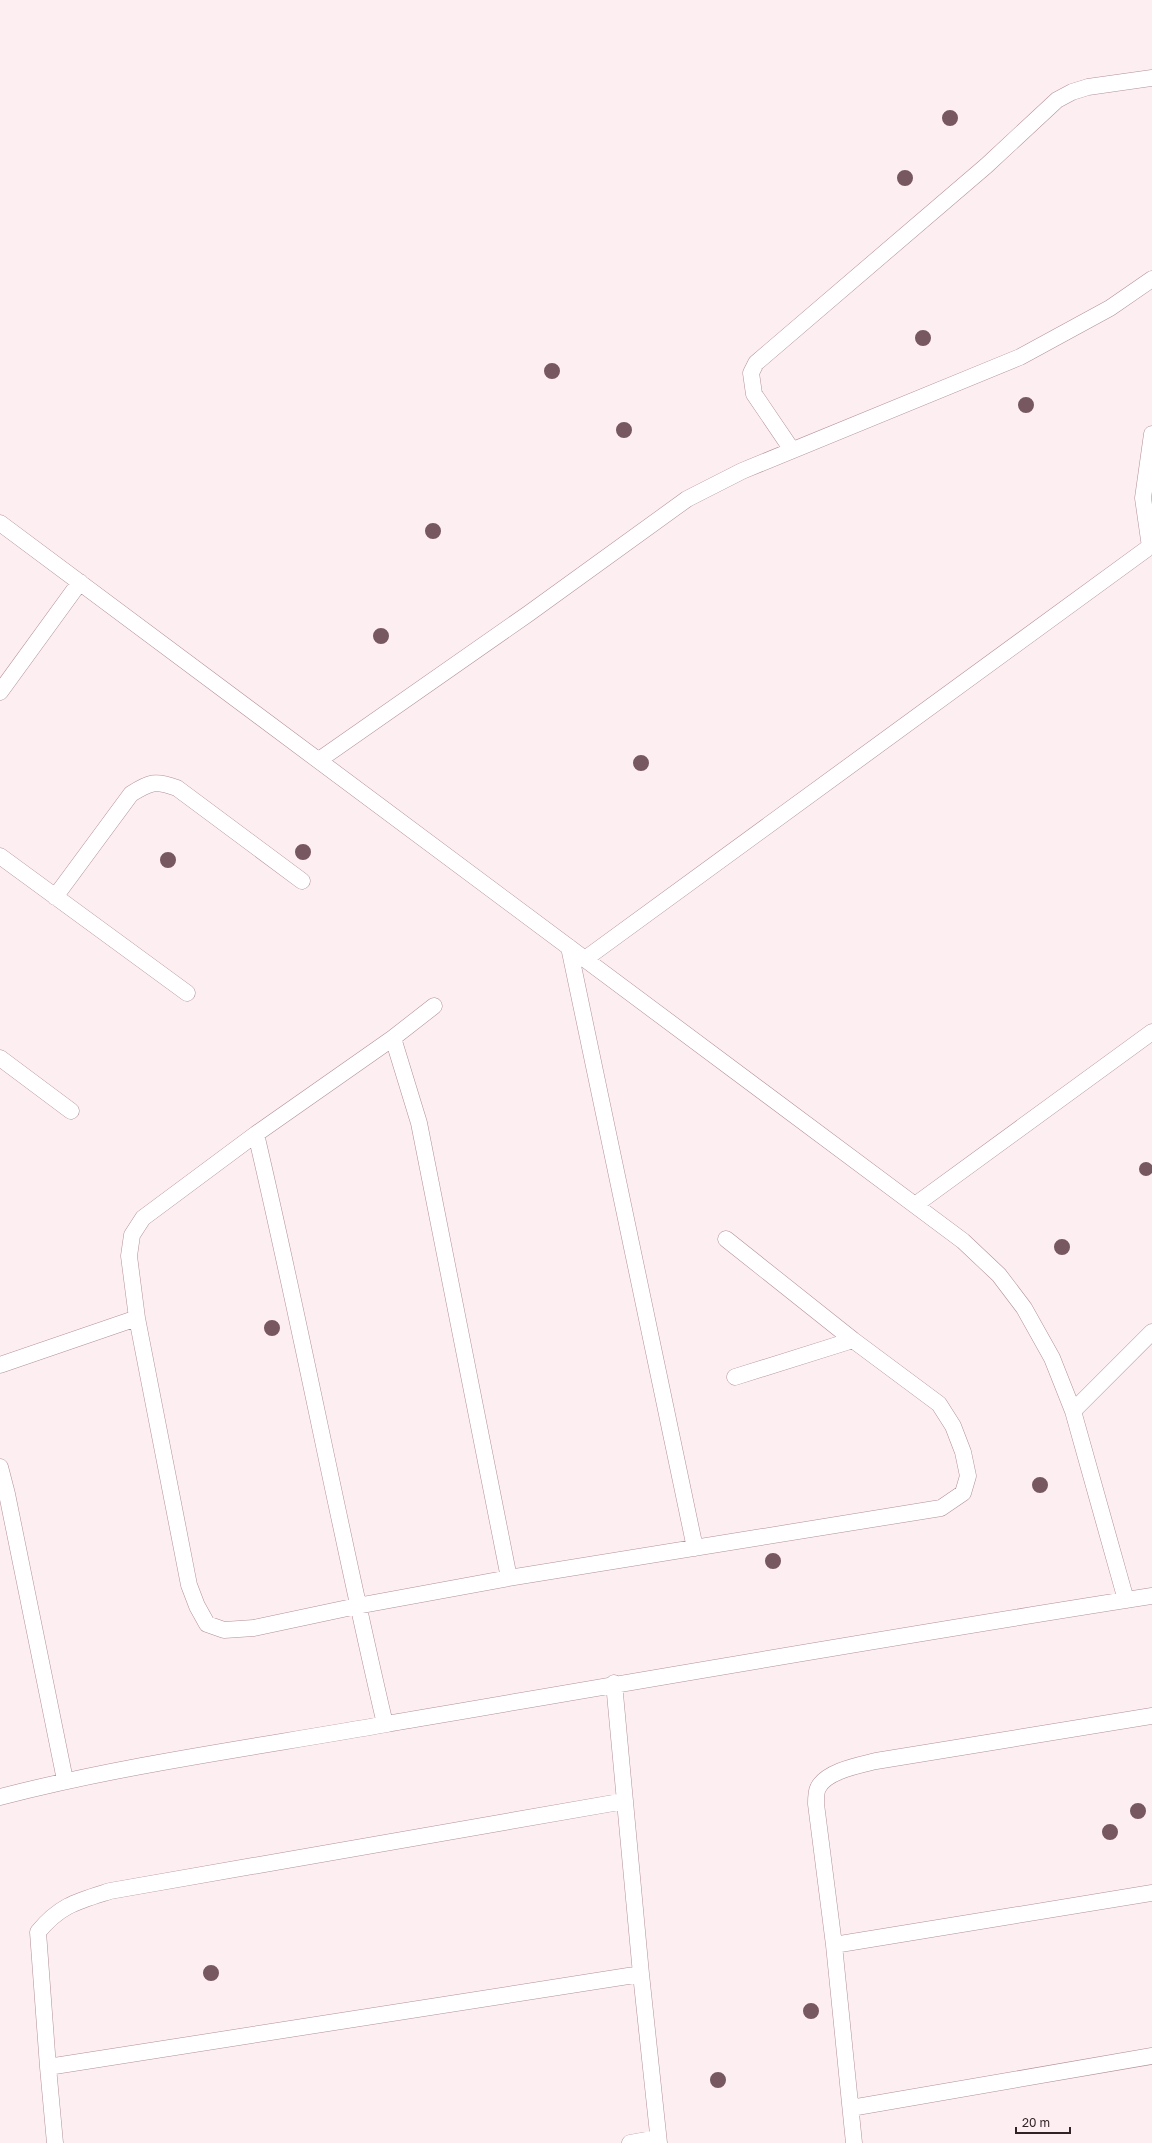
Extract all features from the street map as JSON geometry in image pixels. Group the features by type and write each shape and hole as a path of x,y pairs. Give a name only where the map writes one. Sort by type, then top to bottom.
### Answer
{"street":[{"path":"792,450 754,394 751,373 756,363 986,166 1057,100 1072,92 1088,87 1152,78"},
{"path":"319,760 528,614 686,499 722,480 792,450 1020,357 1110,308 1152,279"},
{"path":"584,958 1151,546 1142,498 1152,434"},
{"path":"0,522 963,1241 999,1275 1024,1308 1052,1358 1073,1411 1126,1600"},
{"path":"0,692 80,582"},
{"path":"55,897 131,794 147,784 159,782 177,788 302,881"},
{"path":"0,856 187,993"},
{"path":"569,947 695,1548"},
{"path":"434,1006 393,1038 256,1134 143,1218 132,1235 128,1256 137,1318 189,1585 197,1606 207,1624 224,1630 254,1628 357,1606 509,1578 941,1508 963,1493 968,1476 963,1452 953,1426 939,1404 853,1340 726,1239"},
{"path":"915,1205 1152,1032"},
{"path":"393,1038 419,1123 509,1578"},
{"path":"0,1058 71,1111"},
{"path":"256,1134 302,1336 357,1606 385,1724"},
{"path":"0,1365 137,1318"},
{"path":"1073,1411 1152,1332"},
{"path":"735,1377 853,1340"},
{"path":"0,1467 4,1495 65,1780"},
{"path":"0,1798 65,1780 184,1757 385,1724 614,1683 1152,1596"},
{"path":"614,1683 641,1974 659,2141 630,2143"},
{"path":"854,2143 834,1945 816,1804 818,1788 828,1778 843,1770 876,1761 1152,1716"},
{"path":"56,2143 48,2067 38,1932 50,1917 74,1903 110,1891 625,1801"},
{"path":"834,1945 1152,1893"},
{"path":"48,2067 641,1974"},
{"path":"851,2108 1152,2056"}],"building":[{"path":"950,110 957,115 958,118 953,125 950,126 943,121 942,118 947,111"},
{"path":"905,170 912,175 913,178 908,185 905,186 898,181 897,178 902,171"},
{"path":"923,330 930,335 931,338 926,345 923,346 916,341 915,338 920,331"},
{"path":"552,363 559,368 560,371 555,378 552,379 545,374 544,371 549,364"},
{"path":"1026,397 1033,402 1034,405 1029,412 1026,413 1019,408 1018,405 1023,398"},
{"path":"624,422 631,427 632,430 627,437 624,438 617,433 616,430 621,423"},
{"path":"433,523 440,528 441,531 436,538 433,539 426,534 425,531 430,524"},
{"path":"381,628 388,633 389,636 384,643 381,644 374,639 373,636 378,629"},
{"path":"641,755 648,760 649,763 644,770 641,771 634,766 633,763 638,756"},
{"path":"303,844 310,849 311,852 306,859 303,860 296,855 295,852 300,845"},
{"path":"168,852 175,857 176,860 171,867 168,868 161,863 160,860 165,853"},
{"path":"1143,1162 1149,1162 1153,1166 1153,1172 1149,1176 1143,1176 1139,1172 1139,1166"},
{"path":"1062,1239 1069,1244 1070,1247 1065,1254 1062,1255 1055,1250 1054,1247 1059,1240"},
{"path":"272,1320 279,1325 280,1328 275,1335 272,1336 265,1331 264,1328 269,1321"},
{"path":"1040,1477 1047,1482 1048,1485 1043,1492 1040,1493 1033,1488 1032,1485 1037,1478"},
{"path":"773,1553 780,1558 781,1561 776,1568 773,1569 766,1564 765,1561 770,1554"},
{"path":"1138,1803 1145,1808 1146,1811 1141,1818 1138,1819 1131,1814 1130,1811 1135,1804"},
{"path":"1110,1824 1117,1829 1118,1832 1113,1839 1110,1840 1103,1835 1102,1832 1107,1825"},
{"path":"211,1965 218,1970 219,1973 214,1980 211,1981 204,1976 203,1973 208,1966"},
{"path":"811,2003 818,2008 819,2011 814,2018 811,2019 804,2014 803,2011 808,2004"},
{"path":"718,2072 725,2077 726,2080 721,2087 718,2088 711,2083 710,2080 715,2073"}]}
